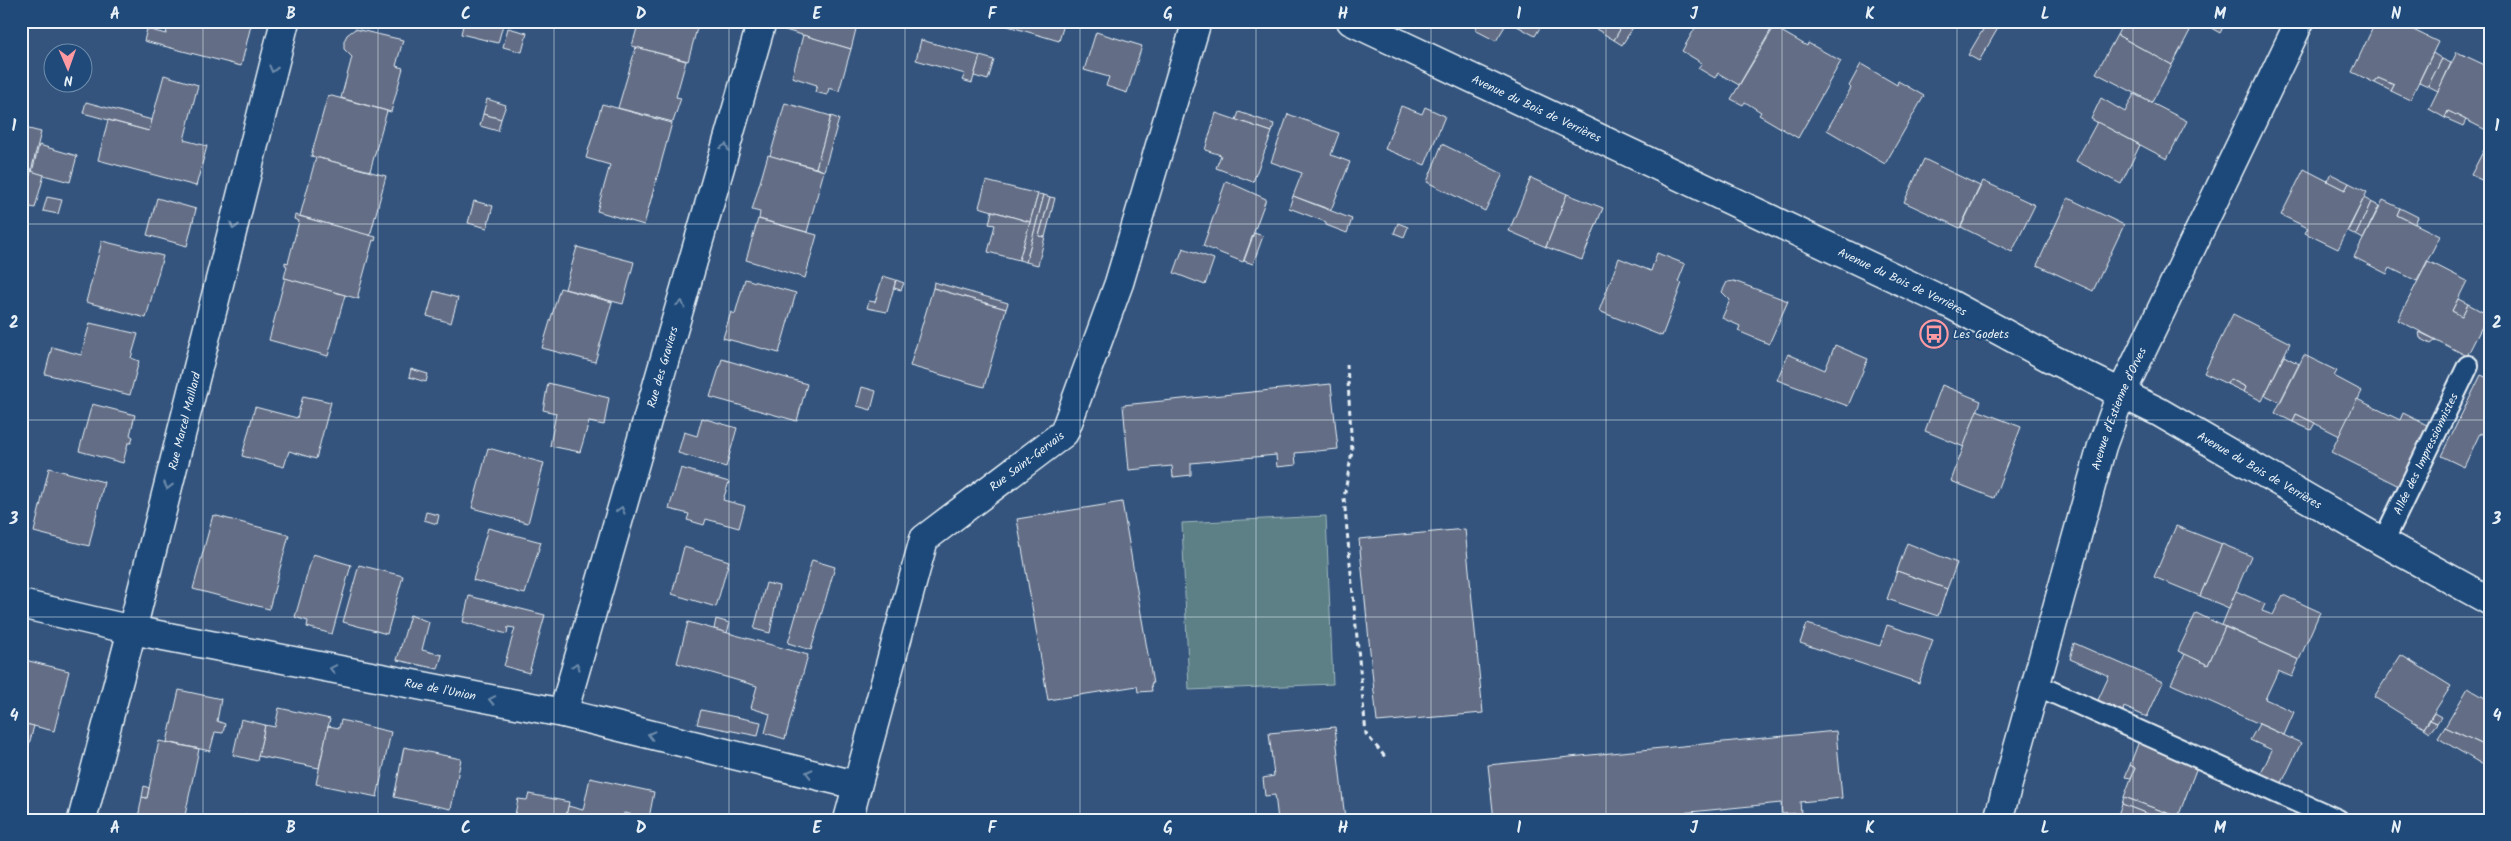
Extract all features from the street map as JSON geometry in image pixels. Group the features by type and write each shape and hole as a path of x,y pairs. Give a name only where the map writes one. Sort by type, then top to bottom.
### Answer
{"street":[{"name":"Rue Marcel Maillard","path":"82,820 132,630 285,21"},
{"name":"Rue des Graviers","path":"563,713 762,21"},
{"name":"Rue Saint-Gervais","path":"848,820 924,539 1064,433 1119,284 1197,21"},
{"name":"Avenue du Bois de Verrières","path":"1351,21 1950,304 2043,354 2158,412 2383,542 2490,601"},
{"name":"Avenue d'Estienne d'Orves","path":"1998,820 2089,486 2121,394 2300,21"},
{"name":"Rue de l'Union","path":"21,604 132,630 563,713 856,785"}],"lane":[{"name":"Allée des Impressionnistes","path":"2383,542 2468,366"},
{"path":"2034,684 2338,820"}],"path":[{"path":"1347,364 1352,451 1344,498 1365,724 1366,734 1386,758"}],"green space":[{"path":"1326,516 1333,684 1189,690 1182,523"}],"building":[{"path":"169,21 252,21 241,66 144,41 147,29 166,34"},
{"path":"464,21 504,21 498,43 461,34"},
{"path":"639,21 699,21 688,61 632,46"},
{"path":"780,21 858,21 851,49 778,28"},
{"path":"991,21 1065,21 1059,41"},
{"path":"1480,21 1508,21 1496,41 1475,30"},
{"path":"1508,21 1544,21 1535,36"},
{"path":"1583,21 1625,21 1614,40"},
{"path":"1625,21 1637,21 1622,45 1614,40"},
{"path":"1699,21 1755,21 1771,30 1739,85 1718,73 1715,78 1698,68 1702,63 1682,51"},
{"path":"1988,21 2001,23 1979,61 1968,55"},
{"path":"2124,21 2187,21 2193,25 2172,65 2117,35"},
{"path":"2199,21 2226,21 2220,33"},
{"path":"2376,21 2395,21 2438,42 2410,100 2391,91 2394,85 2378,78 2375,83 2352,72"},
{"path":"1774,27 1807,46 1808,43 1841,61 1798,138 1759,115 1761,112 1745,102 1743,105 1731,99"},
{"path":"508,28 527,33 522,52 503,47"},
{"path":"355,29 403,40 396,66 403,68 391,112 341,98 352,57 344,49 344,41 347,35"},
{"path":"1096,32 1142,46 1127,93 1106,86 1109,77 1084,70"},
{"path":"803,35 851,49 839,91 829,88 827,95 815,92 817,85 792,77"},
{"path":"2117,35 2172,65 2152,102 2096,73"},
{"path":"921,40 980,56 972,83 962,80 965,74 916,60"},
{"path":"636,47 686,61 676,97 681,98 673,122 618,108"},
{"path":"2457,52 2489,67 2486,73 2490,75 2490,132 2448,111 2445,118 2429,109"},
{"path":"2433,53 2442,59 2428,86 2419,82"},
{"path":"980,56 994,60 988,80 974,76"},
{"path":"2442,59 2451,63 2438,91 2428,86"},
{"path":"1861,64 1897,85 1898,81 1924,96 1885,164 1827,130 1851,88 1849,86"},
{"path":"164,75 198,85 184,140 207,146 196,186 98,160 108,120 149,131"},
{"path":"2378,78 2394,85 2391,91 2375,83"},
{"path":"2134,94 2187,121 2167,159 2091,119 2101,98 2125,112"},
{"path":"328,95 387,111 370,171 311,156"},
{"path":"487,99 506,105 501,119 483,114"},
{"path":"86,102 152,120 149,131 83,113"},
{"path":"785,103 831,116 816,168 770,156"},
{"path":"602,104 672,123 644,225 597,211 610,165 586,158"},
{"path":"1401,106 1422,114 1425,107 1445,116 1425,165 1385,149"},
{"path":"2448,111 2466,120 2463,126 2445,118"},
{"path":"1239,112 1274,124 1272,132 1236,120"},
{"path":"1216,113 1272,132 1253,182 1216,168 1221,155 1205,150"},
{"path":"483,114 501,119 498,131 480,126"},
{"path":"1288,114 1339,133 1331,155 1350,162 1331,210 1293,196 1302,173 1271,162"},
{"path":"831,116 839,119 824,171 816,168"},
{"path":"2097,122 2140,145 2121,184 2076,161"},
{"path":"21,127 41,132 25,195 21,194"},
{"path":"2490,138 2490,184 2471,175"},
{"path":"1442,144 1503,174 1485,211 1427,182"},
{"path":"39,145 77,156 70,182 32,172"},
{"path":"768,155 824,171 807,232 759,219 760,212 752,210"},
{"path":"316,157 386,176 370,236 300,216"},
{"path":"1924,159 1980,186 1960,228 1904,202"},
{"path":"2304,169 2345,190 2349,183 2367,192 2338,249 2305,233 2308,228 2281,215"},
{"path":"31,171 44,175 35,208 22,205"},
{"path":"2331,174 2349,183 2345,190 2327,181"},
{"path":"1531,178 1567,194 1546,247 1509,231"},
{"path":"986,181 1038,194 1030,222 979,207"},
{"path":"1226,181 1266,199 1243,262 1203,246"},
{"path":"1983,181 2035,205 2012,252 1961,227"},
{"path":"1038,194 1044,195 1026,262 1019,260"},
{"path":"1567,194 1603,208 1582,260 1546,247"},
{"path":"1044,195 1050,197 1039,236 1045,237 1038,265 1026,262"},
{"path":"1293,196 1352,219 1347,233 1326,225 1326,222 1289,208"},
{"path":"47,197 62,200 58,214 43,211"},
{"path":"1050,197 1055,198 1045,237 1039,236"},
{"path":"157,198 196,209 187,246 147,235"},
{"path":"2068,198 2124,225 2093,291 2037,265"},
{"path":"2364,198 2371,202 2356,235 2348,231"},
{"path":"2383,200 2400,208 2397,215 2440,236 2417,281 2390,268 2387,274 2354,257"},
{"path":"474,201 493,206 487,228 468,223"},
{"path":"2371,202 2379,206 2363,239 2356,235"},
{"path":"2400,208 2418,217 2415,224 2397,215"},
{"path":"992,211 1030,222 1019,260 988,252 995,225 989,224"},
{"path":"295,215 376,237 375,241 373,240 358,295 359,299 284,278 287,266 285,262 288,263 299,221 294,219"},
{"path":"758,219 817,235 805,278 746,260"},
{"path":"1398,223 1408,227 1404,237 1394,233"},
{"path":"1254,233 1263,236 1253,264 1244,261"},
{"path":"102,241 163,256 146,318 86,302"},
{"path":"577,247 634,262 623,304 565,289"},
{"path":"1183,248 1214,259 1205,285 1174,273"},
{"path":"1657,253 1685,264 1678,282 1682,283 1662,336 1599,311 1619,258 1651,271"},
{"path":"2428,261 2467,281 2452,311 2462,316 2468,304 2488,315 2467,356 2398,320"},
{"path":"883,276 896,280 887,312 867,308 869,301 875,302"},
{"path":"285,278 345,295 328,356 269,340"},
{"path":"745,279 796,293 779,353 723,338 731,312 735,314"},
{"path":"896,280 904,283 901,290 894,288"},
{"path":"1734,281 1788,301 1769,344 1738,331 1740,326 1722,318 1730,300 1722,292 1727,282"},
{"path":"934,282 1008,303 1006,309 933,288"},
{"path":"560,288 612,302 595,362 542,348"},
{"path":"933,288 1006,309 984,387 910,366"},
{"path":"434,291 458,298 451,323 427,316"},
{"path":"2458,299 2468,304 2462,316 2452,311"},
{"path":"2233,314 2290,343 2262,401 2244,392 2246,387 2230,379 2227,384 2204,373"},
{"path":"90,323 138,334 131,358 139,361 130,395 45,374 52,347 81,355"},
{"path":"2419,332 2436,340 2431,344 2420,338"},
{"path":"1835,345 1868,359 1848,406 1777,380 1788,354 1825,370"},
{"path":"2304,355 2337,371 2334,376 2362,391 2340,436 2296,414 2293,422 2275,413"},
{"path":"2284,356 2299,364 2280,402 2265,395"},
{"path":"722,359 807,384 797,421 710,397"},
{"path":"411,369 428,374 426,382 409,377"},
{"path":"2481,375 2490,379 2490,438 2480,433 2464,467 2441,456"},
{"path":"2230,379 2246,387 2244,392 2227,384"},
{"path":"548,383 609,398 604,425 589,422 580,452 550,446 556,413 543,410"},
{"path":"1331,384 1338,449 1295,453 1296,465 1277,467 1276,455 1191,463 1191,475 1173,477 1172,466 1129,470 1123,405"},
{"path":"1942,385 1981,401 1964,447 1925,431"},
{"path":"862,387 876,391 871,410 857,406"},
{"path":"303,396 331,402 316,459 289,451 284,467 242,456 255,407 297,418"},
{"path":"2357,399 2400,420 2403,413 2433,428 2403,488 2331,452"},
{"path":"92,404 135,415 130,435 133,437 131,443 128,443 123,463 79,451"},
{"path":"1977,410 2021,427 1994,498 1951,481"},
{"path":"2296,414 2315,423 2311,430 2293,422"},
{"path":"702,418 737,428 726,467 678,453 684,432 697,436"},
{"path":"488,448 544,463 528,523 472,508"},
{"path":"49,468 104,482 89,546 34,532"},
{"path":"681,468 729,482 723,500 745,506 739,528 706,519 704,525 687,520 689,514 669,509"},
{"path":"1122,502 1153,684 1151,684 1152,691 1138,692 1137,686 1048,700 1017,519"},
{"path":"426,512 439,515 437,524 424,520"},
{"path":"213,515 289,535 269,609 193,589"},
{"path":"2176,526 2222,544 2200,596 2154,577"},
{"path":"488,528 541,542 525,594 473,580"},
{"path":"1465,529 1483,713 1377,722 1359,539"},
{"path":"1907,543 1957,563 1947,589 1897,571"},
{"path":"2222,544 2251,556 2229,608 2200,596"},
{"path":"684,547 729,561 716,607 672,594"},
{"path":"313,554 351,565 332,634 307,627 308,621 295,617"},
{"path":"812,560 835,567 811,650 788,643"},
{"path":"359,565 403,576 387,634 343,622"},
{"path":"1897,571 1947,589 1938,616 1887,599"},
{"path":"766,583 779,586 770,633 754,629"},
{"path":"2236,591 2265,604 2262,611 2273,615 2283,595 2320,612 2299,660 2222,625"},
{"path":"469,596 545,615 529,673 504,666 515,628 508,627 507,634 463,622"},
{"path":"2196,613 2225,627 2208,665 2178,651"},
{"path":"410,615 429,622 422,650 442,655 438,669 397,660"},
{"path":"716,619 730,623 727,633 714,629"},
{"path":"688,622 808,655 785,739 765,733 770,714 751,708 757,686 677,663"},
{"path":"1807,624 1880,646 1887,625 1933,640 1919,683 1800,643"},
{"path":"2225,627 2299,660 2292,677 2278,671 2265,699 2294,712 2284,735 2171,684 2185,654 2208,665"},
{"path":"2074,643 2163,682 2147,717 2124,707 2123,711 2098,700 2109,676 2070,659"},
{"path":"2401,655 2451,686 2424,728 2374,697"},
{"path":"21,659 69,671 54,731 21,723"},
{"path":"2468,688 2490,701 2490,748 2445,727"},
{"path":"179,690 221,699 217,721 225,724 223,733 215,732 210,751 167,742"},
{"path":"279,708 330,719 319,768 258,756 265,725 275,727"},
{"path":"701,710 761,722 758,736 697,724"},
{"path":"2434,713 2441,717 2437,723 2430,720"},
{"path":"241,719 265,725 257,761 233,755"},
{"path":"341,720 391,732 377,797 316,784 328,726 339,728"},
{"path":"2430,720 2437,723 2430,732 2424,728"},
{"path":"21,723 34,726 21,773"},
{"path":"2259,724 2301,743 2280,787 2259,778 2272,750 2250,740"},
{"path":"1335,727 1345,820 1278,820 1275,795 1265,796 1263,778 1274,776 1269,733"},
{"path":"2445,727 2490,748 2490,769 2438,738"},
{"path":"1836,731 1842,798 1800,802 1801,813 1782,814 1781,803 1660,815 1660,820 1642,820 1642,817 1614,820 1494,820 1488,765"},
{"path":"159,741 199,749 184,820 138,818 142,797 147,798"},
{"path":"2139,741 2197,767 2178,817 2124,797 2135,768 2130,765"},
{"path":"404,747 461,759 451,809 394,797"},
{"path":"2130,765 2135,768 2131,778 2125,777"},
{"path":"590,778 654,792 649,818 624,813 622,820 565,820 568,806 583,810"},
{"path":"144,786 149,788 147,798 142,797"},
{"path":"529,794 569,802 565,820 514,820 518,799 527,800"},
{"path":"2124,797 2178,817 2177,820 2163,820 2122,804"},
{"path":"2122,804 2163,820 2116,820"},
{"path":"245,814 260,817 259,820 244,820"},
{"path":"722,814 750,820 721,820"}],"place":[{"name":"Les Godets","path":"1934,334"}]}
